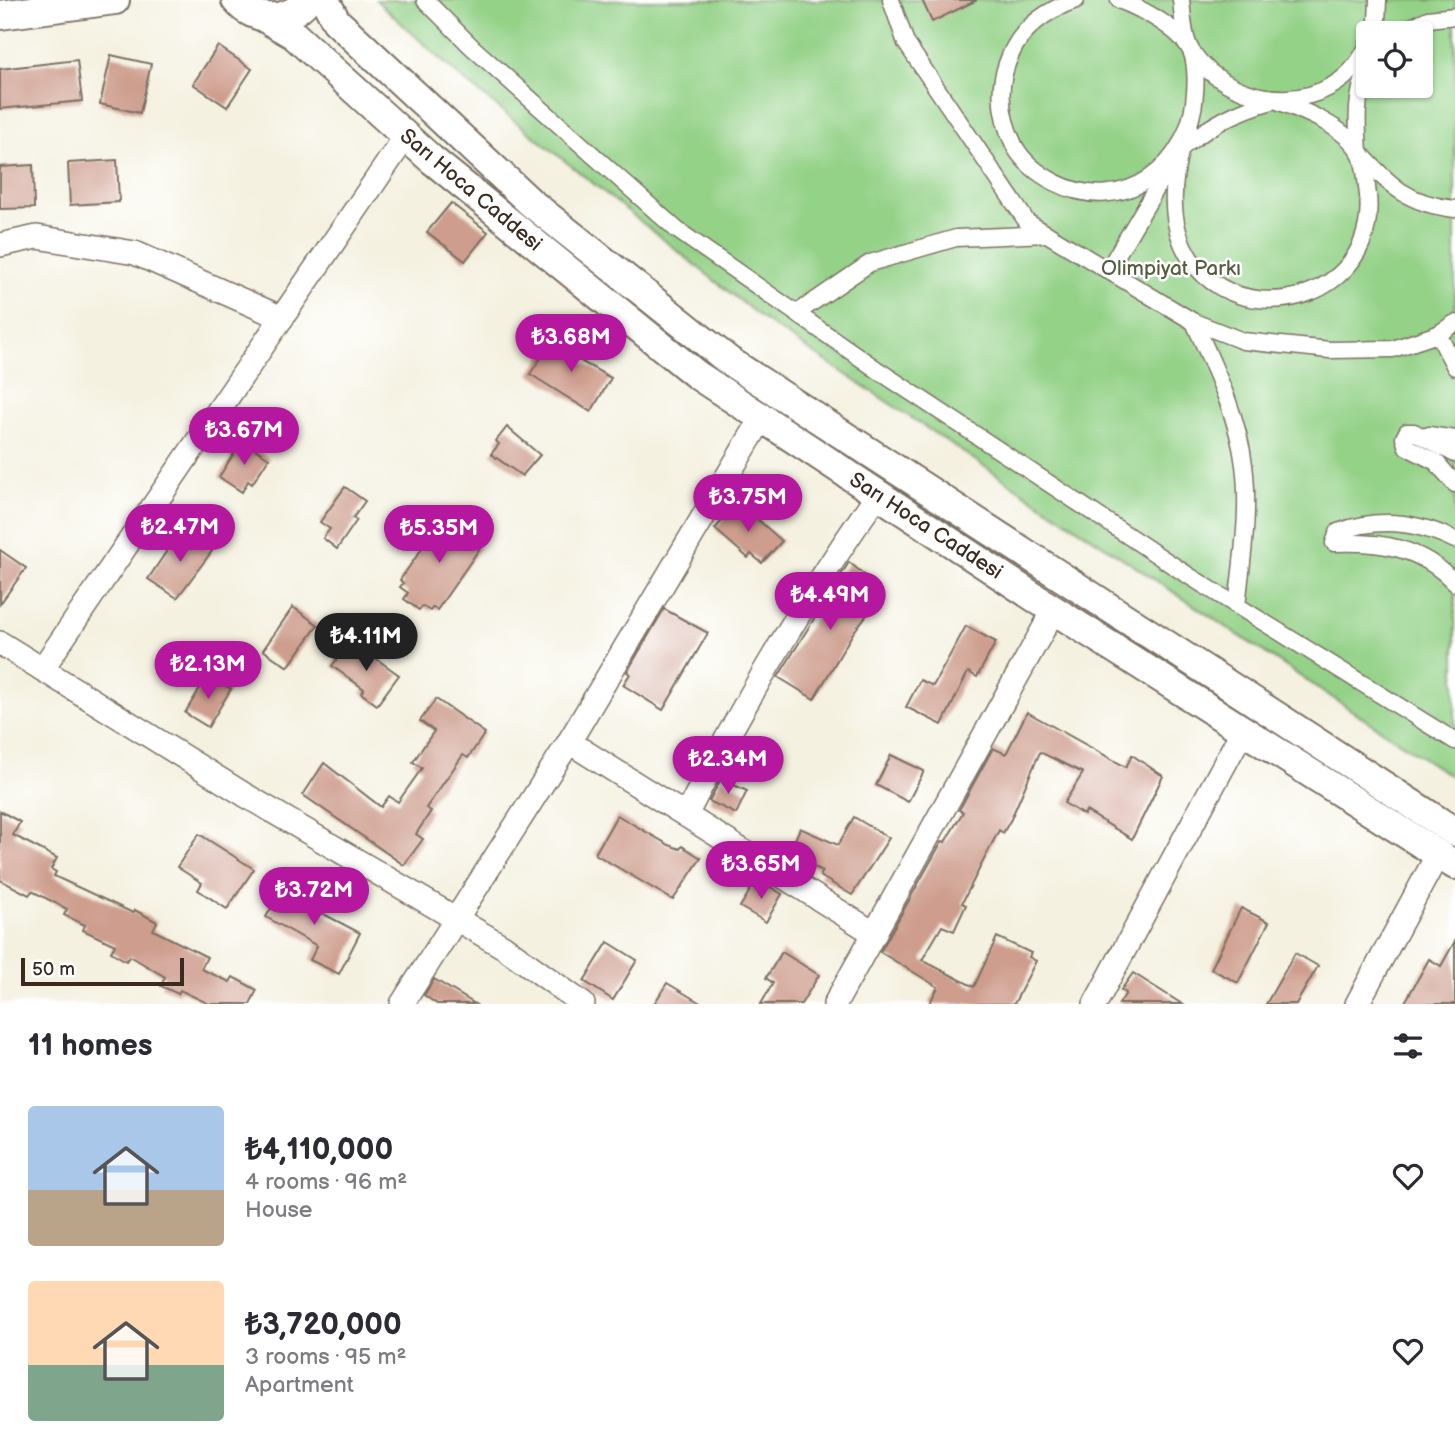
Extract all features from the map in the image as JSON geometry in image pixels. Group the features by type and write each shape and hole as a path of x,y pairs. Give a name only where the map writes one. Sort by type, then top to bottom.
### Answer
{"street":[{"path":"0,15 115,0"},
{"path":"239,5 290,14 307,0"},
{"name":"Sarı Hoca Caddesi","path":"325,0 336,21 530,202 729,361 1455,832"},
{"path":"425,0 472,47 677,230 1237,606 1455,741"},
{"path":"891,0 906,43 1027,222 1194,322 1243,341 1330,350 1393,349 1438,334 1455,323"},
{"path":"1076,0 1058,6 1034,22 1015,44 1003,70 1002,108 1005,127 1019,153 1039,174 1068,188 1100,194 1131,188 1160,172 1181,148 1217,121 1245,108 1275,100 1297,99 1325,89 1349,72 1356,62"},
{"path":"1119,0 1143,9 1169,28 1214,76 1239,92 1275,100 1332,127 1400,193 1428,206 1455,209"},
{"path":"1108,270 1181,148 1194,118 1196,86 1181,0"},
{"path":"1377,21 1378,0"},
{"name":"Sarı Hoca Caddesi","path":"239,5 294,35 406,136 696,375 1054,610 1447,860"},
{"path":"1424,21 1455,16"},
{"path":"1181,148 1172,198 1175,229 1188,257 1209,280 1235,295 1266,301 1296,298 1324,286 1347,265 1363,238 1369,208 1359,152 1356,114 1359,98"},
{"path":"42,669 406,136"},
{"path":"797,313 870,263 956,238 1047,234"},
{"path":"0,245 37,237 135,253 282,318"},
{"path":"1194,322 1225,395 1244,465 1245,534 1237,606"},
{"path":"1438,334 1455,367"},
{"path":"402,1004 569,742 762,418"},
{"path":"1455,439 1408,432 1404,438 1407,447 1436,462 1455,484"},
{"path":"1423,435 1455,454"},
{"path":"687,815 742,709 836,554 878,495"},
{"path":"1455,540 1405,522 1338,532 1334,543 1375,541 1407,549 1429,560 1455,583"},
{"path":"835,1004 1054,610"},
{"path":"2,649 42,669 245,795 504,947 583,1004"},
{"path":"1095,1004 1242,730"},
{"path":"569,742 876,934"},
{"path":"1357,1004 1447,860"}],"green space":[{"name":"Olimpiyat Parkı","path":"376,0 1455,0 1455,779 764,320 460,77"}],"building":[{"path":"922,0 977,0 932,22"},
{"path":"218,46 252,69 227,107 193,84"},
{"path":"111,55 151,64 140,113 100,104"},
{"path":"77,60 82,101 0,109 0,69"},
{"path":"117,160 119,202 70,205 68,163"},
{"path":"33,165 34,208 0,209 0,167"},
{"path":"451,203 488,232 465,261 427,232"},
{"path":"557,334 587,354 582,362 611,378 591,412 530,374"},
{"path":"507,427 540,455 522,476 491,454 499,444 496,441"},
{"path":"242,441 269,458 252,484 248,481 242,492 219,477"},
{"path":"345,487 365,501 353,518 357,520 337,549 323,538 330,529 320,522"},
{"path":"738,502 782,541 762,563 751,554 748,558 715,529"},
{"path":"444,517 453,524 456,520 472,532 470,535 479,540 475,545 480,548 437,610 433,607 430,611 422,606 419,610 404,599 408,593 400,587 403,583 400,580"},
{"path":"180,531 212,551 177,598 148,579"},
{"path":"0,550 26,568 0,604"},
{"path":"849,562 879,587 873,595 879,599 853,633 814,699 778,677"},
{"path":"293,607 318,625 288,667 263,650"},
{"path":"664,609 708,633 663,710 623,685 630,674 627,672"},
{"path":"966,626 996,642 977,677 968,672 942,725 906,707 920,680 933,686"},
{"path":"346,646 355,653 360,647 399,675 377,705 361,693 364,689 332,666"},
{"path":"208,675 231,689 208,727 185,713"},
{"path":"436,699 485,733 468,758 463,755 426,808 431,811 416,834 423,839 404,865 303,795 324,763 381,807 389,796 398,802 422,768 413,762 434,731 420,721"},
{"path":"1027,712 1126,767 1132,755 1163,776 1132,839 1086,811 1084,815 1064,803 1083,773 1040,752 1011,819 1003,833 999,830 962,903 966,905 954,931 942,926 922,960 974,987 997,937 1031,953 1029,957 1036,961 1014,1004 929,1004 938,987 880,952 942,841 945,842 963,812 959,810 993,748 1006,754"},
{"path":"891,755 924,771 908,802 876,785"},
{"path":"721,779 747,791 736,814 709,801"},
{"path":"0,811 20,822 13,835 57,858 51,869 56,872 54,876 157,922 153,930 207,957 201,969 230,982 233,977 257,990 250,1004 209,1004 180,990 178,994 161,986 165,977 130,956 126,961 111,952 115,945 83,930 85,925 64,915 67,909 32,891 29,895 0,880"},
{"path":"617,815 669,845 680,849 682,846 701,858 673,900 595,854"},
{"path":"854,817 889,838 852,895 820,876 823,871 788,855 800,828 838,845"},
{"path":"199,834 254,869 227,909 198,890 202,883 177,867"},
{"path":"757,879 782,894 766,922 740,907"},
{"path":"287,881 317,898 312,908 360,933 339,974 310,960 317,946 266,917"},
{"path":"1241,908 1269,922 1238,983 1211,969"},
{"path":"1455,941 1455,1004 1404,1004 1429,959 1441,966"},
{"path":"608,942 637,960 613,1000 584,981"},
{"path":"782,952 819,975 801,1004 761,1004 773,983 766,978"},
{"path":"1295,953 1318,966 1296,1004 1266,1004"},
{"path":"1133,973 1182,1004 1119,1004 1126,993 1121,990"},
{"path":"434,979 475,1004 437,1004 424,995"},
{"path":"667,983 702,1004 654,1004"}]}
